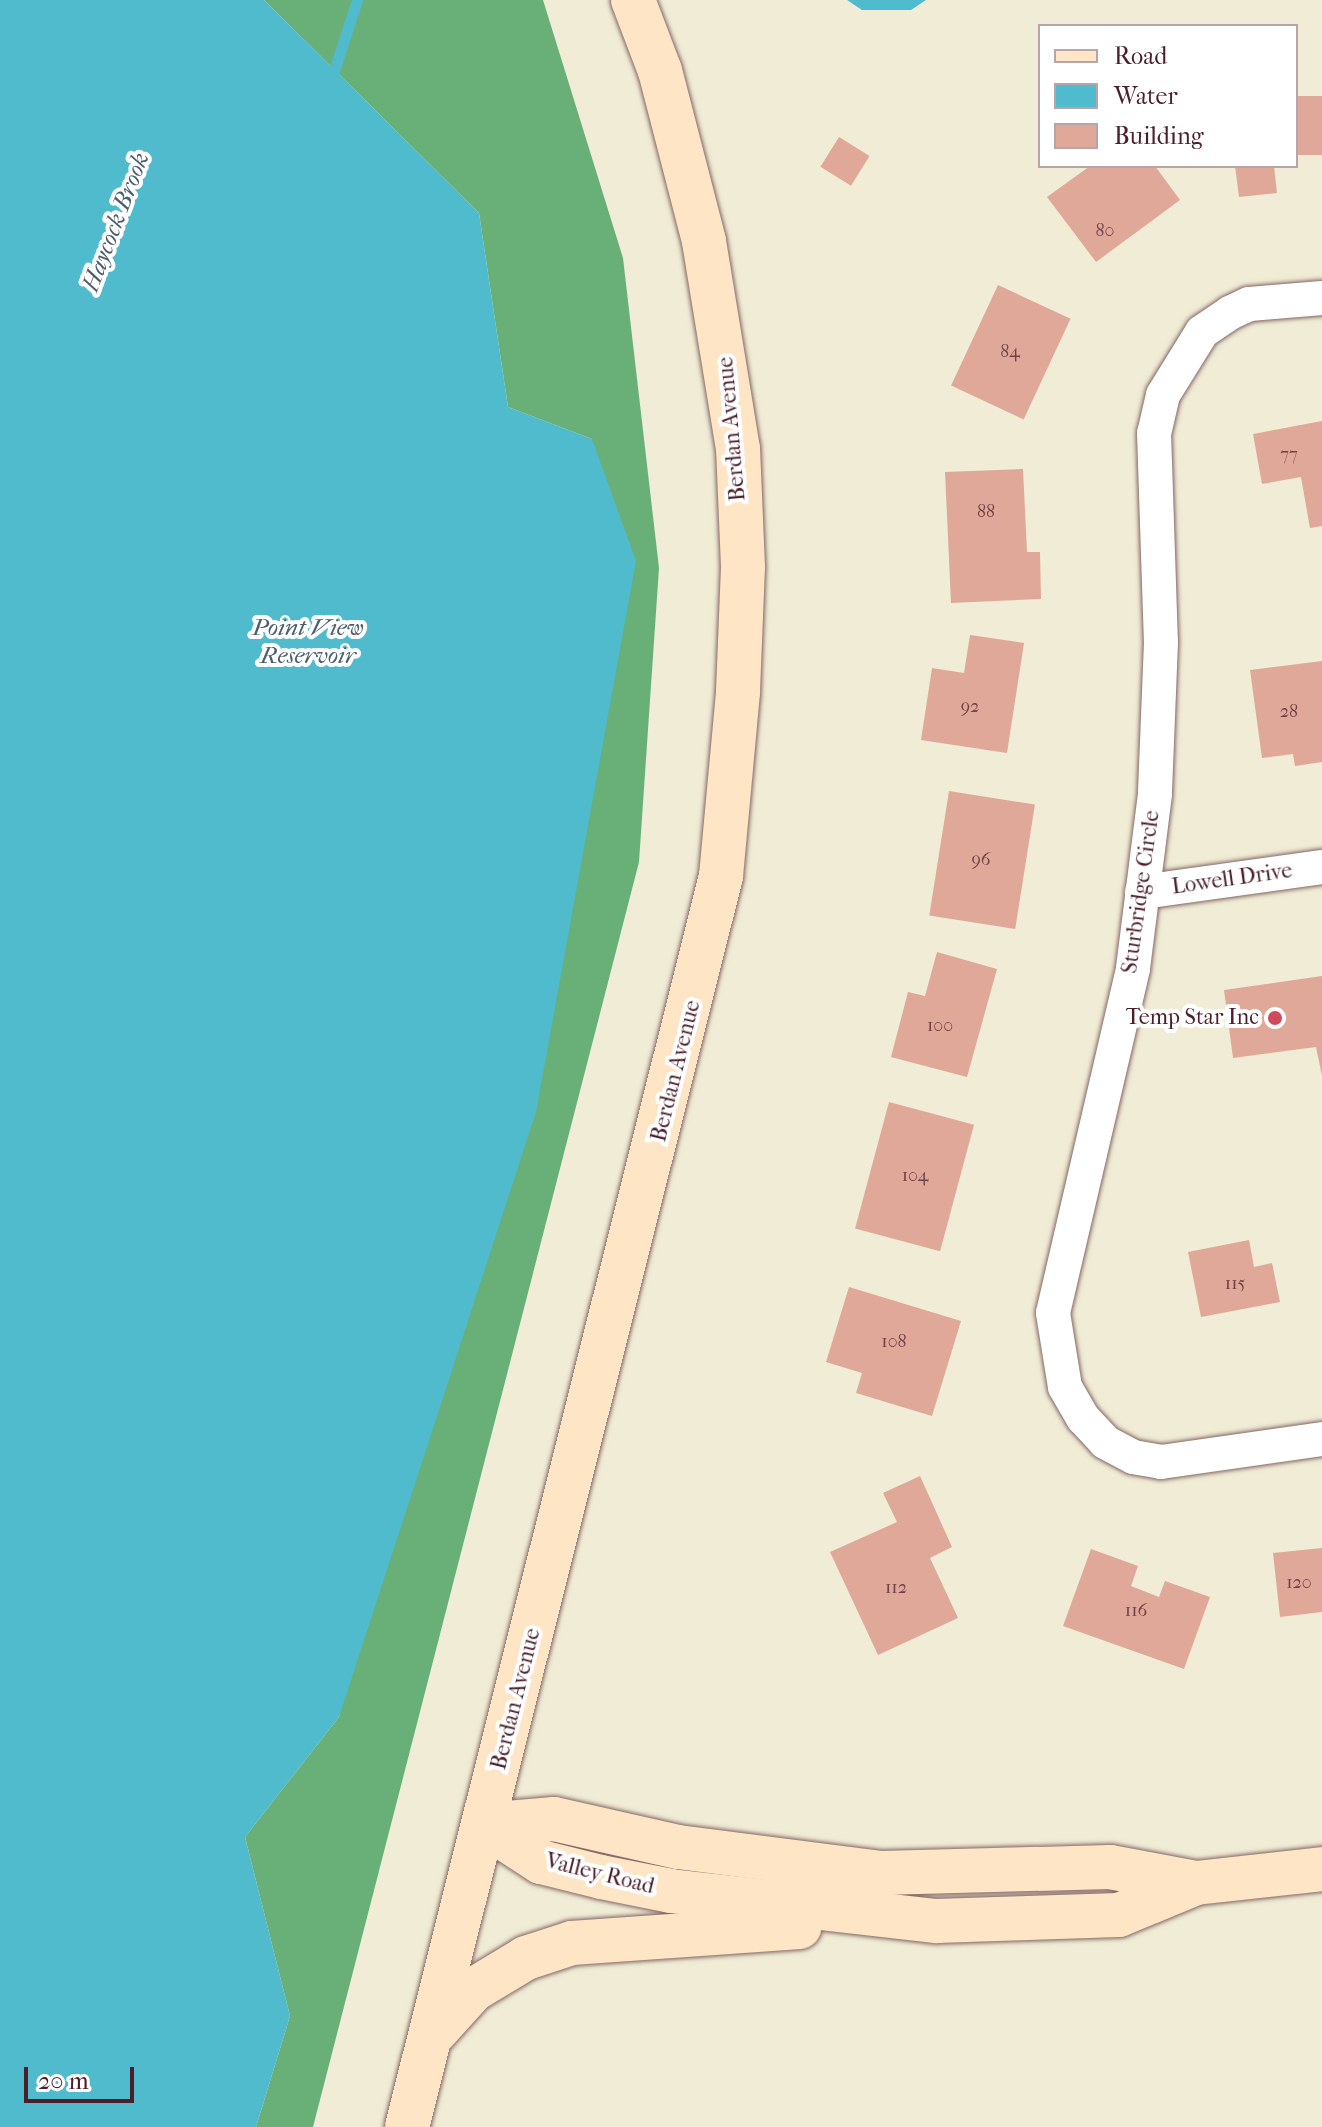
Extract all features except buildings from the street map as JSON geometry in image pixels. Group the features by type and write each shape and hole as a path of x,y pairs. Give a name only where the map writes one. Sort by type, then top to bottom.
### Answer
{"main road":[{"name":"Berdan Avenue","path":"407,2127 697,989 721,876 738,691 743,567 738,449 725,345 684,156 633,0"},
{"name":"Valley Road","path":"484,1825 554,1819 678,1847 881,1873 1110,1867 1196,1883"},
{"name":"Valley Road","path":"484,1825 541,1862 601,1877 671,1891 936,1921 1119,1915 1196,1883 1322,1869"},
{"path":"430,2037 473,1990 526,1958 572,1943 936,1921"}],"street":[{"name":"Sturbridge Circle","path":"1322,298 1249,304 1230,313 1202,332 1180,361 1163,395 1154,433 1160,672 1155,794 1133,969 1058,1274 1053,1325 1065,1387 1098,1434 1133,1457 1161,1462 1322,1439"},
{"name":"Lowell Drive","path":"1142,892 1322,867"}],"green space":[{"path":"264,0 543,0 623,258 659,568 639,862 313,2127 256,2127 290,2016 245,1837 339,1717 592,439 508,407 479,213"}],"water":[{"name":"Point View Reservoir","path":"0,0 264,0 479,213 508,407 592,439 636,561 536,1112 339,1717 245,1837 290,2016 256,2127 0,2127"},
{"path":"847,0 926,0 911,10 862,10"}],"waterway":[{"name":"Haycock Brook","path":"330,83 357,0"}],"place":[{"name":"Temp Star Inc","path":"1275,1018"}]}
